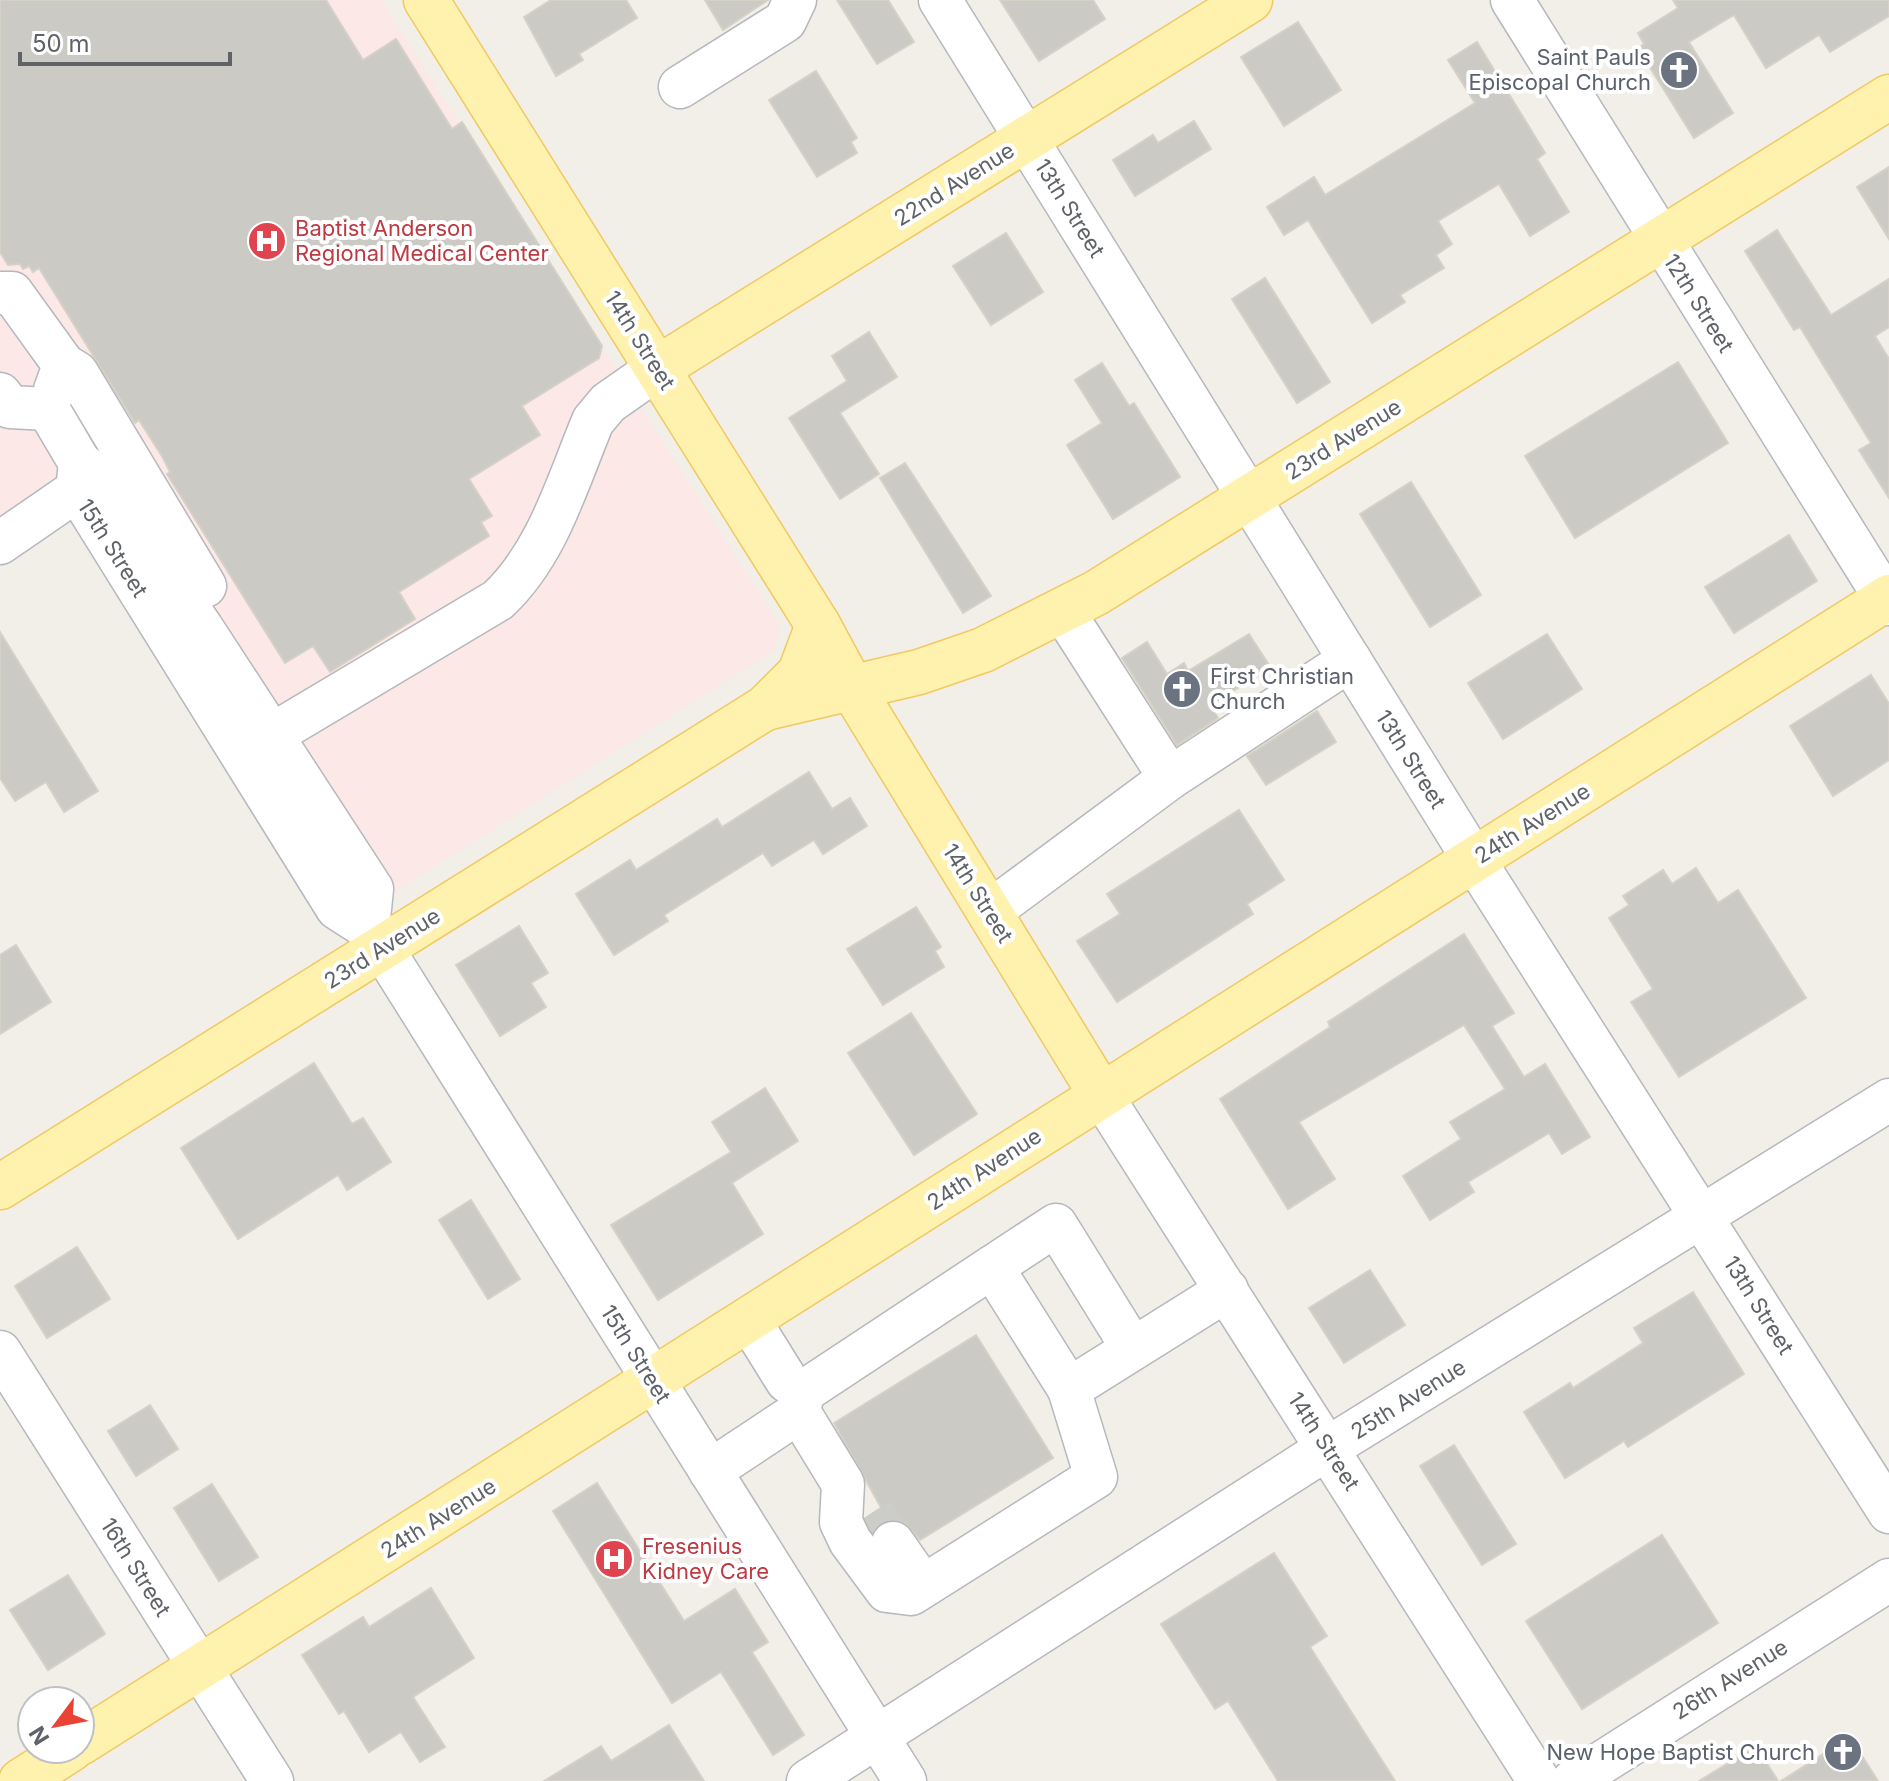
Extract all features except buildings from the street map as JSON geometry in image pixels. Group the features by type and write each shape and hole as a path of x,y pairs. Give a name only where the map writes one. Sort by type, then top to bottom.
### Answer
{"main road":[{"name":"22nd Avenue","path":"658,368 1250,0"},
{"name":"14th Street","path":"436,4 818,625 852,688 1100,1093"},
{"name":"23rd Avenue","path":"765,708 919,672 983,650 1063,611 1889,97"},
{"name":"24th Avenue","path":"96,1733 654,1382 1100,1093 1888,600"},
{"name":"23rd Avenue","path":"0,1187 375,938 765,708 800,673 818,625"},
{"path":"21,1781 46,1765"}],"street":[{"path":"680,87 785,21 795,0"},
{"name":"13th Street","path":"940,0 1474,860 1889,1512"},
{"name":"12th Street","path":"1512,0 1660,241 1888,600"},
{"path":"0,293 12,293 64,365 77,373 217,605 202,628"},
{"path":"0,543 78,477 48,409 64,365"},
{"path":"256,744 506,592 534,559 593,421 608,403 658,368"},
{"path":"0,394 10,407 48,409"},
{"name":"15th Street","path":"78,477 98,476 202,628 256,744"},
{"name":"15th Street","path":"78,477 256,744 372,889 375,938 905,1781"},
{"path":"1063,611 1170,778"},
{"path":"989,912 1170,778 1350,660"},
{"name":"14th Street","path":"1100,1093 1539,1781"},
{"name":"25th Avenue","path":"808,1781 1328,1448 1889,1100"},
{"path":"710,1471 801,1402 1056,1225 1133,1349"},
{"path":"843,1484 841,1522 850,1541 887,1591 911,1594 1096,1477 1069,1389 992,1267"},
{"path":"1069,1389 1227,1290"},
{"path":"749,1320 801,1402 843,1484 864,1498 923,1586"},
{"name":"16th Street","path":"0,1352 272,1781"},
{"name":"26th Avenue","path":"1573,1781 1889,1580"}],"shaded area":[{"name":"Baptist Anderson Regional Medical Center","path":"0,0 381,0 780,626 775,650 346,923 64,483 0,524"}],"tunnel":[{"path":"873,1512 893,1543"}],"place":[{"name":"Saint Pauls Episcopal Church","path":"1679,70"},
{"name":"Baptist Anderson Regional Medical Center","path":"267,241"},
{"name":"First Christian Church","path":"1182,689"},
{"name":"Fresenius Kidney Care","path":"614,1559"},
{"name":"New Hope Baptist Church","path":"1843,1752"}]}
